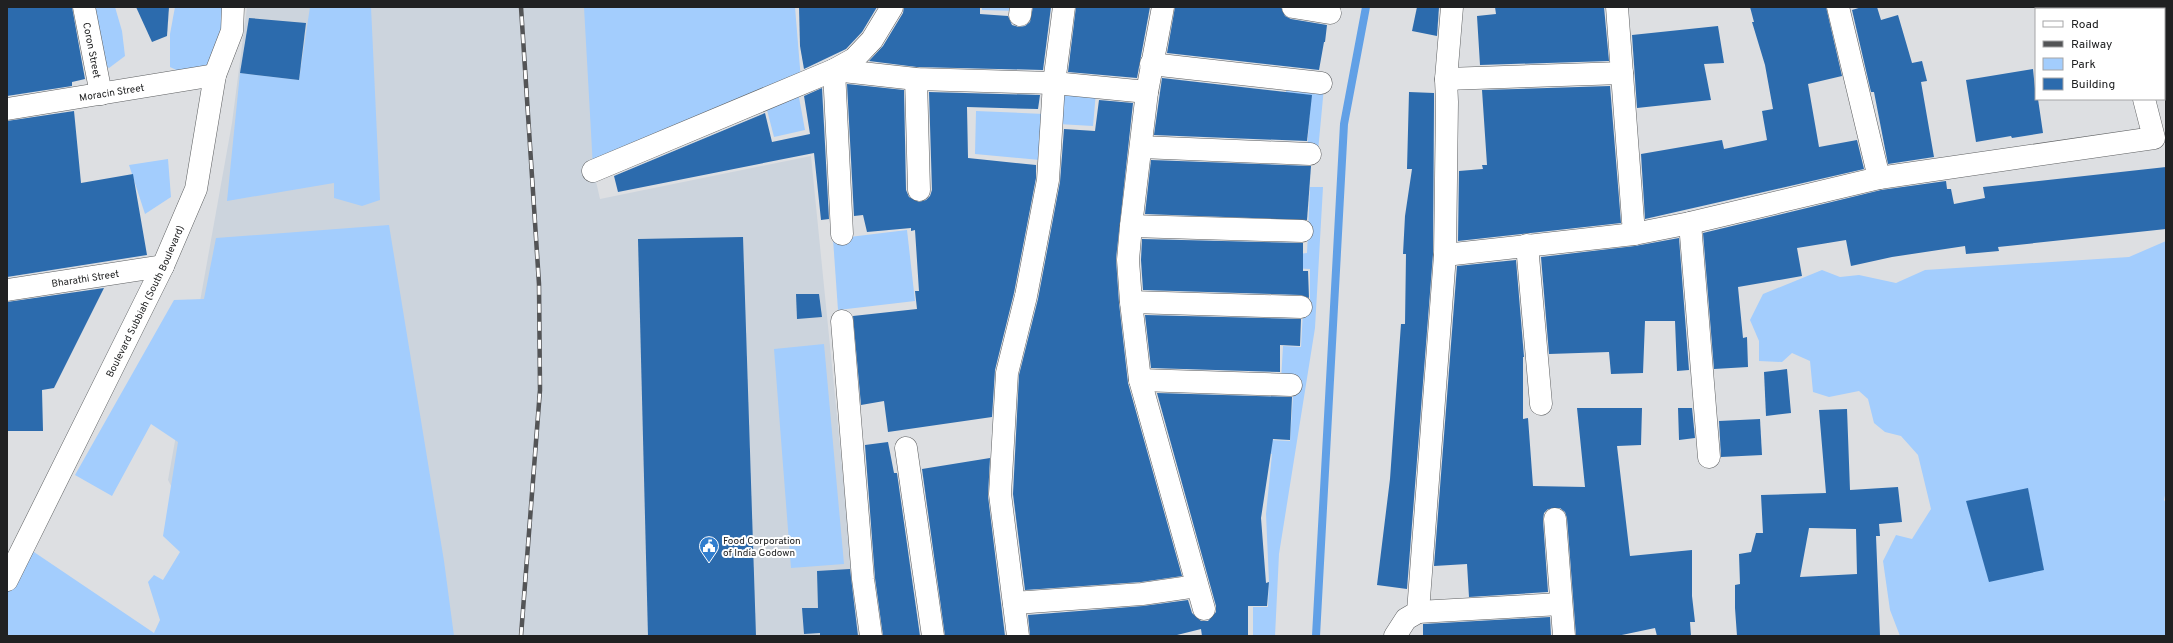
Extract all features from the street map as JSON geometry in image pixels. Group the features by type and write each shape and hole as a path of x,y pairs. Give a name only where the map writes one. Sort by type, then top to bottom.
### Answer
{"street":[{"name":"Coron Street","path":"84,7 101,94"},
{"name":"Boulevard Subbiah (South Boulevard)","path":"7,580 163,266 196,189 215,75 232,31 233,7"},
{"path":"593,171 834,70 854,59 872,40 892,7"},
{"path":"1018,636 1000,494 1007,373 1026,296 1048,180 1054,83 1064,7"},
{"path":"1163,7 1151,64 1147,92 1128,260 1140,380 1204,609"},
{"path":"1293,7 1330,13"},
{"path":"1418,612 1445,255 1446,79 1452,7"},
{"path":"1617,7 1634,234"},
{"path":"1838,7 1879,178"},
{"path":"1151,64 1321,83"},
{"path":"834,70 916,79 1054,83 1147,92"},
{"path":"834,70 842,234"},
{"path":"1446,79 1622,73"},
{"name":"Moracin Street","path":"7,109 215,75"},
{"path":"916,79 919,190"},
{"path":"1445,255 1634,234 1690,223 1879,178 2154,138 2144,100"},
{"path":"1141,147 1310,154"},
{"path":"1690,223 1709,457"},
{"path":"1131,226 1302,231"},
{"path":"1527,245 1541,404"},
{"name":"Bharathi Street","path":"7,290 163,266"},
{"path":"1131,302 1301,307"},
{"path":"842,321 863,579 871,636"},
{"path":"1140,380 1291,385"},
{"path":"906,448 933,636"},
{"path":"1555,519 1564,636"},
{"path":"1014,603 1142,594 1197,586"},
{"path":"1395,636 1406,619 1418,612 1561,604"}],"shaded area":[{"path":"247,7 795,7 593,168 600,199 811,156 859,636 249,636 168,480 232,123"}],"green space":[{"path":"94,7 115,7 122,31 125,56 109,68 99,61"},
{"path":"175,7 222,7 232,31 218,72 189,76 170,67 170,34"},
{"path":"310,7 371,7 380,200 362,206 334,198 334,183 227,201 240,73 299,80"},
{"path":"584,7 795,7 801,80 593,168"},
{"path":"982,7 1018,7 1017,11 982,10"},
{"path":"1286,82 1324,87 1318,151 1307,151 1310,108 1286,106"},
{"path":"1061,90 1096,92 1093,126 1058,124"},
{"path":"798,92 805,130 774,137 767,110"},
{"path":"976,111 1044,114 1040,160 975,154"},
{"path":"168,159 171,197 145,214 129,165"},
{"path":"1310,187 1323,187 1315,328 1279,554 1275,636 1253,636 1253,607 1268,607 1269,582 1266,514 1272,454 1245,448 1270,440 1290,441 1294,381 1281,381 1283,346 1301,347 1303,311 1310,310 1310,269 1289,268 1290,255 1307,253"},
{"path":"389,225 444,561 454,636 7,636 7,587 28,548 154,633 160,620 148,582 154,575 163,580 180,552 163,536 178,442 151,424 112,496 75,475 174,300 204,299 216,238"},
{"path":"907,230 915,301 838,310 833,239"},
{"path":"2166,241 2166,491 2164,500 2166,503 2166,636 1900,636 1890,610 1883,561 1896,535 1912,539 1931,509 1918,455 1901,436 1885,432 1874,423 1868,399 1859,391 1829,397 1813,392 1810,361 1792,353 1782,362 1759,361 1759,341 1750,320 1763,294 1822,270 1840,277 1859,275 1896,283 1925,270 2129,257"},
{"path":"824,344 844,564 791,568 774,349"}],"building":[{"path":"7,7 72,7 85,79 72,82 72,86 7,96"},
{"path":"136,7 169,7 167,36 152,42"},
{"path":"799,7 877,7 862,32 846,49 804,69 800,46"},
{"path":"904,7 980,7 980,14 1008,16 1012,25 1019,27 1025,26 1030,22 1033,7 1051,7 1043,70 917,67 869,61 883,46 903,13"},
{"path":"1076,7 1150,7 1137,78 1068,72"},
{"path":"1175,7 1281,7 1285,16 1291,19 1327,25 1319,70 1167,53"},
{"path":"1417,7 1439,7 1437,36 1412,31"},
{"path":"1495,7 1604,7 1609,61 1480,65 1477,16 1496,14"},
{"path":"1750,7 1826,7 1842,76 1808,84 1819,147 1857,140 1864,169 1645,219 1641,154 1722,140 1724,149 1767,140 1762,111 1773,109 1765,65 1752,22 1754,22"},
{"path":"1862,7 1877,7 1881,20 1898,15 1912,63 1922,61 1927,81 1921,82 1934,157 1888,164 1874,92 1871,92 1852,10"},
{"path":"249,18 306,23 299,80 240,73"},
{"path":"1718,26 1724,63 1704,64 1711,100 1637,108 1632,35"},
{"path":"2033,69 2035,100 2038,100 2043,133 2012,138 2011,136 1976,142 1966,80"},
{"path":"1162,78 1312,95 1307,141 1154,135"},
{"path":"847,84 904,90 906,190 909,197 919,202 926,200 930,196 932,190 929,92 1040,95 1038,109 967,107 968,158 1036,165 1036,178 1014,293 995,370 992,417 888,432 884,401 861,405 853,316 917,309 915,291 919,291 915,230 911,231 911,228 867,232 863,215 854,216"},
{"path":"1610,86 1621,223 1458,241 1459,171 1483,169 1482,165 1487,165 1482,90"},
{"path":"822,88 829,219 821,220 814,153 618,192 614,176 765,113 772,142 810,134 804,96"},
{"path":"1409,92 1434,93 1434,102 1433,254 1407,589 1377,585 1390,479 1401,324 1405,324 1406,254 1403,254 1405,216 1412,169 1407,169"},
{"path":"1099,100 1133,103 1116,259 1119,303 1128,383 1182,576 1141,582 1025,590 1013,494 1019,375 1038,299 1060,182 1064,129 1095,131"},
{"path":"74,111 81,183 133,174 147,255 7,277 7,121"},
{"path":"1151,160 1311,166 1307,220 1145,214"},
{"path":"2166,167 2166,229 1998,247 1999,251 1966,254 1965,246 1892,257 1851,266 1846,240 1797,248 1802,276 1738,287 1743,338 1747,337 1748,367 1714,369 1703,233 1881,190 1946,181 1947,189 1951,189 1954,204 1985,198 1983,187"},
{"path":"743,237 756,636 648,636 638,239"},
{"path":"1679,238 1689,370 1677,371 1675,321 1645,321 1643,373 1611,374 1609,352 1549,354 1541,257 1635,246"},
{"path":"1142,239 1303,243 1303,271 1308,271 1309,298 1301,295 1143,290 1141,260"},
{"path":"1516,260 1524,357 1523,419 1528,418 1533,486 1585,487 1577,408 1642,408 1641,445 1617,446 1630,556 1692,550 1692,596 1695,622 1690,622 1691,636 1657,636 1655,628 1617,636 1576,636 1567,518 1565,512 1560,508 1548,509 1544,513 1543,520 1548,592 1469,597 1467,564 1434,566 1457,266"},
{"path":"104,288 54,388 42,390 43,431 7,431 7,302"},
{"path":"796,294 819,294 822,317 797,319"},
{"path":"1145,315 1301,319 1300,346 1280,345 1280,372 1151,368"},
{"path":"1787,369 1791,413 1766,416 1764,372"},
{"path":"1157,393 1292,397 1290,440 1273,439 1261,518 1266,583 1269,582 1267,606 1248,606 1248,636 1202,636 1201,629 1173,636 1030,636 1028,615 1143,606 1188,600 1192,613 1201,621 1208,621 1216,612 1216,606"},
{"path":"1678,408 1692,408 1695,438 1679,440"},
{"path":"1847,409 1850,490 1898,487 1902,522 1879,524 1880,536 1876,536 1880,636 1737,636 1735,585 1740,584 1739,554 1751,552 1756,533 1763,533 1761,495 1826,493 1819,410","holes":["1809,528 1856,529 1857,574 1800,577"]},
{"path":"1760,419 1762,455 1721,457 1719,421"},
{"path":"888,442 894,473 897,473 920,636 883,636 875,578 865,445"},
{"path":"990,458 988,496 1005,636 945,636 922,469"},
{"path":"2028,488 2044,570 1989,582 1966,501"},
{"path":"850,569 858,636 820,636 820,633 804,634 802,608 818,608 817,571"},
{"path":"1550,617 1551,636 1423,636 1423,624"}],"waterway":[{"path":"1316,636 1344,124 1366,7"}],"railway":[{"path":"521,7 539,284 540,390 521,636"}],"place":[{"name":"Food Corporation of India Godown","path":"709,563"}]}
